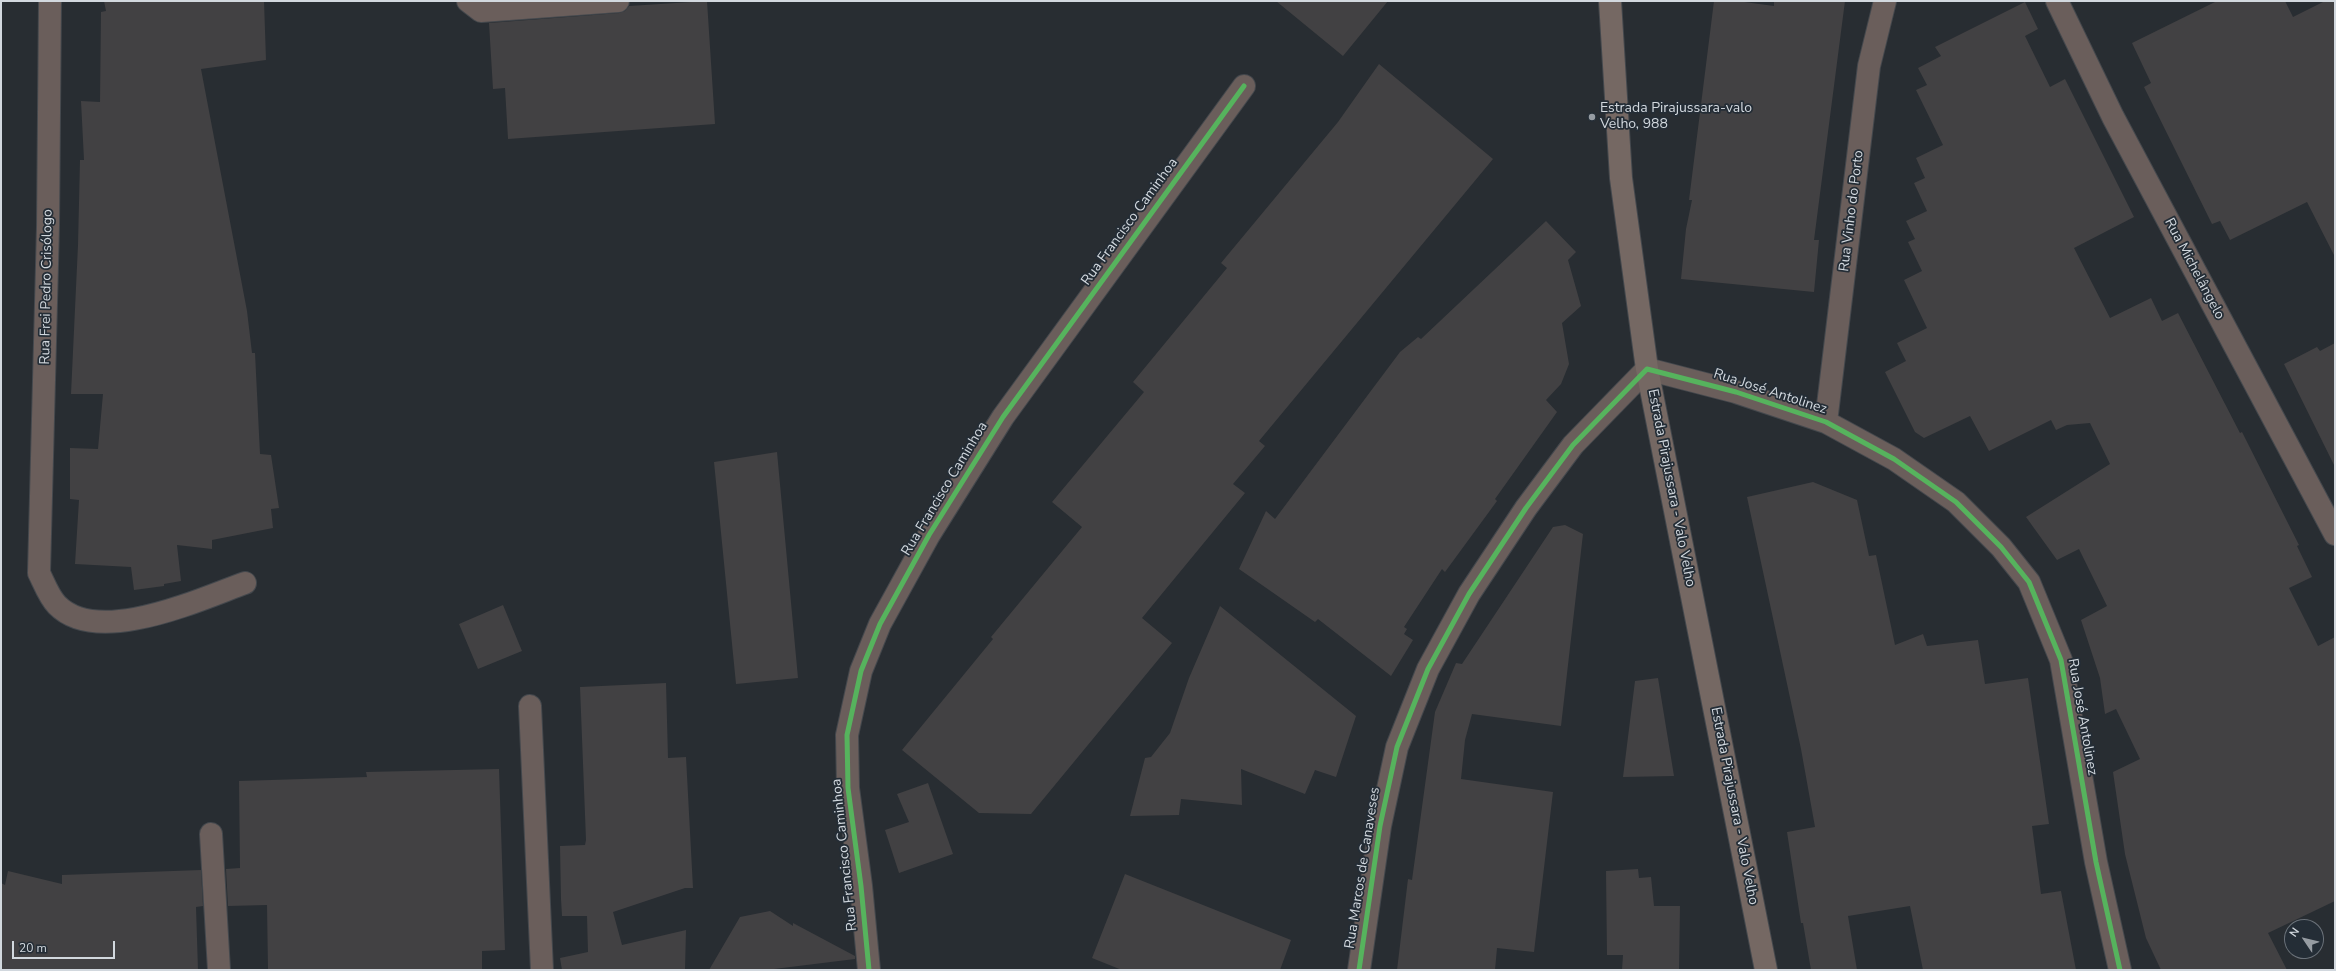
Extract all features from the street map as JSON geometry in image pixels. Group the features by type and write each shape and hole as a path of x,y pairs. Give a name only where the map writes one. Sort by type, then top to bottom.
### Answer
{"main road":[{"name":"Estrada Pirajussara - Valo Velho","path":"1610,1 1621,178 1647,369 1766,970"}],"street":[{"name":"Rua Frei Pedro Crisólogo","path":"50,1 48,226 39,573 57,605 77,618 108,622 144,619 246,583"},
{"path":"468,1 481,11 618,1"},
{"name":"Rua Vinho do Porto","path":"1826,422 1869,66 1884,1"},
{"name":"Rua Michelângelo","path":"2057,1 2112,117 2335,534"},
{"name":"Rua Francisco Caminhoa","path":"869,970 861,886 848,788 847,735 861,671 880,624 929,535 1003,417 1244,86"},
{"name":"Rua José Antolinez","path":"1647,369 1743,394 1826,422 1894,459 1956,502 2001,547 2029,582 2061,660 2096,862 2120,970"},
{"name":"Rua Marcos de Canaveses","path":"1360,970 1380,826 1397,747 1428,670 1469,594 1526,508 1573,445 1647,369"},
{"path":"530,706 542,970"},
{"path":"211,834 219,970"}],"building":[{"path":"104,1 264,1 266,60 201,69 247,311 252,353 255,353 260,454 271,455 279,508 271,509 273,528 212,540 212,549 177,545 181,581 164,584 164,586 134,590 131,567 75,564 79,500 70,499 70,448 98,449 103,394 71,394 78,245 80,160 84,160 81,101 100,102 101,12 106,11"},
{"path":"707,1 715,124 508,139 505,88 493,89 489,23 619,13 625,11 629,6"},
{"path":"1276,1 1388,1 1343,56"},
{"path":"1714,1 1737,1 1774,6 1774,1 1845,1 1814,240 1819,240 1814,292 1681,279 1686,229 1692,200 1689,200"},
{"path":"2217,1 2285,1 2293,17 2325,1 2335,1 2335,257 2307,202 2230,240 2220,221 2212,224 2144,87 2151,83 2132,43"},
{"path":"2025,2 2038,29 2025,36 2050,87 2065,79 2134,217 2074,248 2110,318 2151,298 2162,321 2178,313 2240,433 2242,432 2299,545 2297,546 2312,577 2289,588 2318,646 2335,637 2335,901 2297,919 2284,919 2284,925 2268,933 2287,970 2161,970 2146,938 2125,854 2113,772 2140,759 2116,709 2105,714 2100,678 2081,620 2107,606 2079,549 2057,560 2026,517 2110,464 2090,423 2067,425 2056,430 2051,420 1989,451 1970,416 1924,438 1915,432 1885,372 1906,361 1897,343 1927,328 1904,280 1922,271 1908,242 1915,239 1906,221 1927,211 1914,183 1925,178 1916,158 1943,145 1916,90 1927,85 1918,68 1941,56 1935,47"},
{"path":"1379,64 1493,159 1259,441 1265,446 1233,484 1245,493 1142,618 1172,643 1031,814 979,813 902,750 993,639 991,637 1082,527 1052,502 1144,392 1133,382 1227,268 1221,263 1338,122"},
{"path":"1546,221 1576,252 1568,260 1581,306 1562,323 1569,364 1561,384 1546,400 1557,412 1495,499 1497,501 1445,572 1442,569 1404,627 1407,629 1404,634 1413,640 1391,676 1318,619 1315,622 1239,569 1266,511 1275,519 1400,352 1418,337 1421,339"},
{"path":"2335,343 2335,467 2284,364 2317,347 2320,351"},
{"path":"777,452 798,678 736,684 714,462"},
{"path":"1813,482 1857,500 1869,556 1876,555 1895,645 1923,634 1927,646 1978,640 1985,684 2028,678 2049,824 2032,826 2041,894 2061,891 2076,970 1923,970 1910,906 1848,916 1857,970 1811,970 1803,923 1801,923 1787,832 1815,827 1801,749 1747,497"},
{"path":"1565,525 1583,534 1561,726 1472,714 1465,740 1461,779 1553,792 1534,952 1497,948 1495,970 1397,970 1408,879 1412,880 1435,712 1456,663 1462,664 1553,527"},
{"path":"503,605 522,651 478,669 459,624"},
{"path":"1220,606 1356,716 1336,777 1315,770 1305,794 1241,769 1242,805 1181,799 1179,815 1130,816 1145,758 1151,757 1170,733 1189,678"},
{"path":"1658,678 1674,776 1623,777 1635,681"},
{"path":"666,683 668,758 686,757 693,888 685,888 613,912 622,945 686,930 685,970 562,970 560,958 588,952 587,916 562,916 561,899 560,846 585,845 586,840 580,687"},
{"path":"499,769 505,950 482,951 482,970 268,970 267,905 228,906 226,869 240,868 239,781 367,777 366,772"},
{"path":"928,783 953,854 899,873 885,830 909,822 897,794"},
{"path":"1638,869 1639,878 1651,877 1654,906 1680,906 1679,970 1622,970 1623,955 1607,955 1606,871"},
{"path":"201,870 203,906 196,907 198,970 1,970 1,883 5,885 8,871 62,884 62,875"},
{"path":"1125,874 1291,940 1280,970 1122,970 1092,958"},
{"path":"770,911 793,926 793,923 855,956 855,959 766,970 709,970 740,917"}],"cycle path":[{"path":"869,970 861,886 848,788 847,735 861,671 880,624 929,535 1003,417 1244,86"},
{"path":"1359,970 1380,826 1397,747 1428,669 1469,594 1526,508 1573,445 1647,369 1736,392 1826,422 1894,459 1956,502 2001,547 2029,582 2061,660 2096,862 2120,970"}],"place":[{"name":"Estrada Pirajussara-valo Velho, 988","path":"1592,117"}]}
